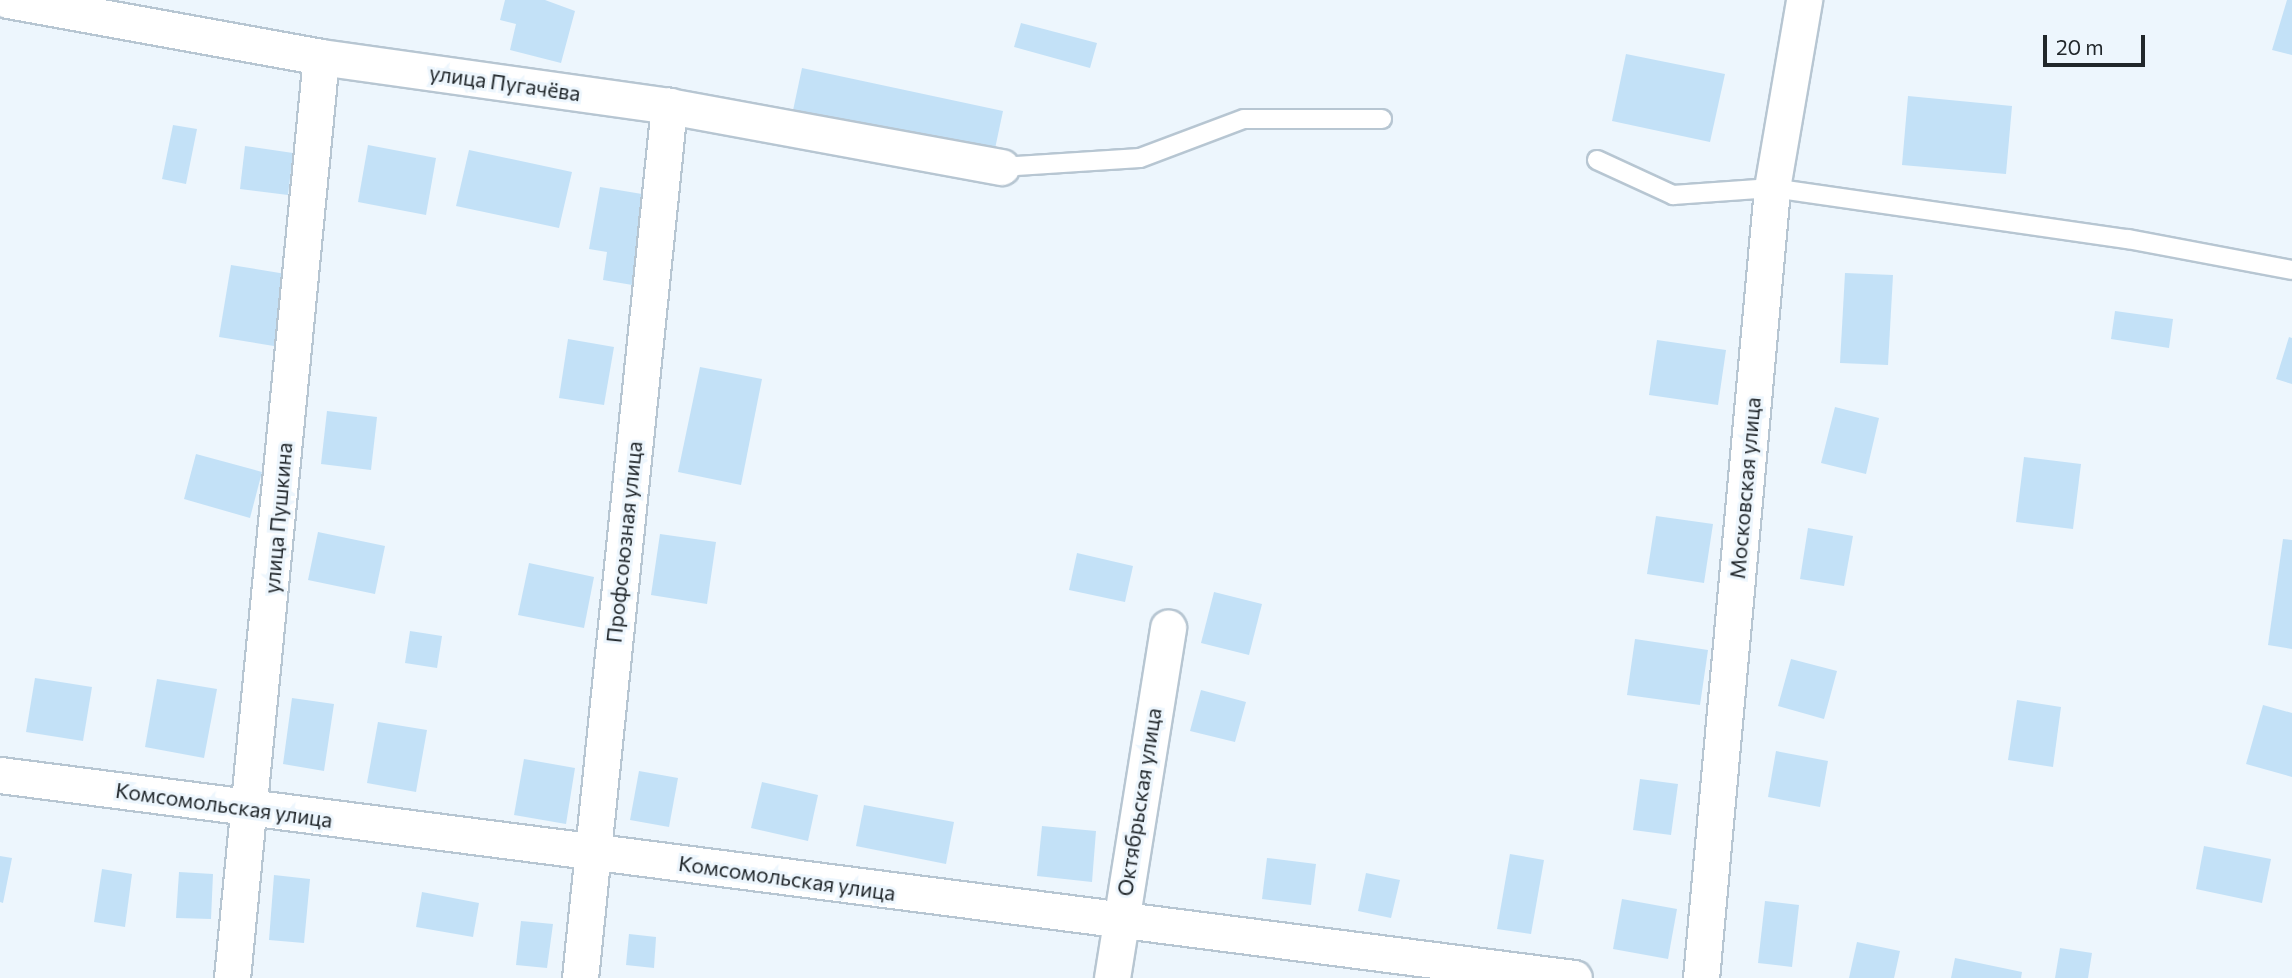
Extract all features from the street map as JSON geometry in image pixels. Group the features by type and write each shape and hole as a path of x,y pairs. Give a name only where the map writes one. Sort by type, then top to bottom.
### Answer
{"street":[{"name":"улица Пугачёва","path":"8,0 321,57 669,106 1001,167"},
{"name":"Московская улица","path":"1701,978 1772,188 1804,0"},
{"name":"улица Пушкина","path":"232,978 321,57"},
{"name":"Профсоюзная улица","path":"580,978 669,106"},
{"name":"Октябрьская улица","path":"1112,978 1168,627"},
{"name":"Комсомольская улица","path":"0,775 1119,922 1574,978"}],"lane":[{"path":"1001,167 1140,158 1244,119 1382,119"},
{"path":"1597,160 1673,195 1772,188 2127,239 2292,270"}],"building":[{"path":"505,0 545,0 575,11 561,63 510,50 516,24 500,20"},
{"path":"2287,0 2292,0 2292,55 2272,50"},
{"path":"1021,23 1097,43 1090,68 1014,47"},
{"path":"1626,54 1725,74 1710,142 1612,121"},
{"path":"802,68 1003,111 989,177 788,134"},
{"path":"1908,96 2012,106 2006,174 1902,165"},
{"path":"173,125 197,129 186,184 162,179"},
{"path":"368,145 436,158 426,215 358,202"},
{"path":"245,146 293,153 288,195 240,189"},
{"path":"469,150 572,172 559,228 456,206"},
{"path":"600,187 666,198 650,288 603,280 607,252 589,249"},
{"path":"231,265 298,276 286,348 219,337"},
{"path":"1845,273 1893,275 1888,365 1840,363"},
{"path":"2115,311 2173,319 2169,348 2111,339"},
{"path":"2289,337 2292,338 2292,384 2276,379"},
{"path":"568,339 614,347 604,405 559,398"},
{"path":"1657,340 1726,350 1718,405 1649,395"},
{"path":"700,367 762,379 741,485 678,472"},
{"path":"1835,407 1879,418 1866,474 1821,463"},
{"path":"327,411 377,417 371,470 321,464"},
{"path":"196,454 262,472 250,518 184,499"},
{"path":"2024,457 2081,464 2073,529 2016,522"},
{"path":"1656,516 1713,524 1704,583 1647,574"},
{"path":"1808,528 1853,536 1844,586 1800,579"},
{"path":"318,532 385,546 375,594 308,580"},
{"path":"660,534 716,542 707,604 651,595"},
{"path":"2283,539 2292,540 2292,649 2268,645"},
{"path":"1077,553 1133,566 1125,602 1069,590"},
{"path":"529,563 594,577 584,628 518,615"},
{"path":"1214,592 1262,604 1249,655 1201,643"},
{"path":"410,631 442,636 437,668 405,663"},
{"path":"1635,639 1708,650 1700,705 1627,695"},
{"path":"1791,659 1837,671 1824,719 1778,706"},
{"path":"35,678 92,687 83,741 26,732"},
{"path":"157,679 217,689 204,758 145,747"},
{"path":"1201,690 1246,702 1235,742 1190,731"},
{"path":"292,698 334,704 324,771 283,764"},
{"path":"2017,700 2061,707 2053,767 2008,760"},
{"path":"2263,705 2292,713 2292,777 2246,764"},
{"path":"378,722 427,730 416,792 367,783"},
{"path":"1776,751 1828,761 1820,807 1768,797"},
{"path":"524,759 575,768 566,824 514,815"},
{"path":"639,771 678,778 669,827 630,820"},
{"path":"1640,779 1678,784 1671,835 1633,830"},
{"path":"762,782 818,795 808,841 751,828"},
{"path":"864,805 954,822 946,864 856,846"},
{"path":"1042,826 1096,831 1092,882 1037,876"},
{"path":"2204,846 2271,859 2262,903 2196,889"},
{"path":"1510,854 1544,860 1531,934 1497,929"},
{"path":"0,856 12,858 3,903 0,902"},
{"path":"1267,858 1316,864 1311,905 1262,899"},
{"path":"102,869 132,874 125,927 94,922"},
{"path":"179,872 213,874 211,919 176,918"},
{"path":"1366,873 1400,880 1391,918 1358,911"},
{"path":"274,875 310,879 304,943 269,940"},
{"path":"422,892 479,903 473,937 416,927"},
{"path":"1622,899 1677,909 1668,959 1613,949"},
{"path":"1765,901 1799,905 1792,967 1758,963"},
{"path":"521,921 553,924 547,968 516,965"},
{"path":"629,934 656,937 654,968 626,965"},
{"path":"1857,942 1900,951 1894,978 1849,978"},
{"path":"2060,948 2092,953 2088,978 2055,978"},
{"path":"1955,958 2022,972 2021,978 1951,978"}]}
